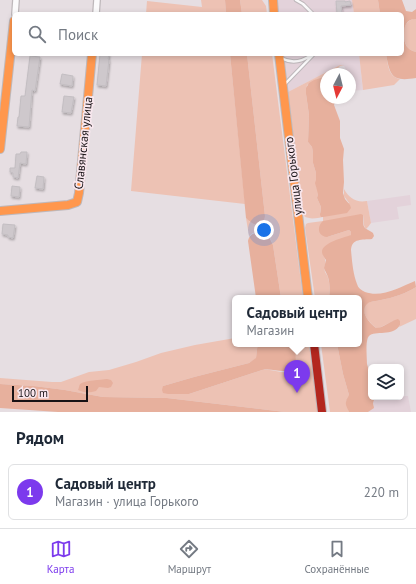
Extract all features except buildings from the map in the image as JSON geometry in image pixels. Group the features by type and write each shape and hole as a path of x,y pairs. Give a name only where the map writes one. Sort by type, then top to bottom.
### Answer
{"street":[{"path":"15,12 16,0"},
{"path":"96,12 97,0"},
{"path":"269,0 274,12"},
{"path":"273,0 274,12"},
{"path":"0,149 2,113 12,36"},
{"name":"Славянская улица","path":"0,211 75,204 79,193 92,56"},
{"name":"улица Горького","path":"279,56 308,295"},
{"path":"314,347 322,412"}],"lane":[{"path":"296,0 303,4 311,12"},
{"path":"279,56 285,60 295,62 311,56"},
{"path":"283,87 312,56"}],"shaded area":[{"path":"201,0 225,0 226,12 146,12 147,1 202,7"},
{"path":"225,0 240,0 242,12 226,12"},
{"path":"240,0 262,0 266,6 267,12 242,12"},
{"path":"277,0 352,0 354,12 279,12"},
{"path":"352,0 378,0 380,12 354,12"},
{"path":"378,0 402,0 406,11 412,12 416,9 416,19 410,20 404,29 404,12 380,12"},
{"path":"416,19 416,52 408,48 405,44 404,38 404,29 408,22"},
{"path":"404,35 407,46 410,50 416,52 416,78 397,78 389,68 386,56 404,56"},
{"path":"142,56 230,56 245,204 131,191"},
{"path":"230,56 247,56 265,216 264,220 260,224 252,223 246,218"},
{"path":"247,56 272,56 303,295 281,295 273,245 270,238 265,233 253,233 249,236 246,218 250,222 265,216"},
{"path":"284,56 359,56 363,90 356,91 356,68 345,68 344,66 340,65 334,68 320,68 320,75 288,92"},
{"path":"359,56 386,56 391,73 396,78 400,79 394,85 363,90"},
{"path":"320,75 320,79 307,85 306,94 309,115 308,142 312,147 313,163 316,173 316,186 318,190 317,198 321,207 320,213 349,203 344,196 344,189 353,199 367,201 371,223 366,229 363,215 327,237 349,230 351,232 351,235 323,255 325,260 325,272 328,276 329,295 315,295 305,228 306,224 308,223 323,221 323,217 309,218 304,216 288,92"},
{"path":"320,78 320,104 334,104 340,121 340,138 344,149 343,193 351,208 347,213 323,217 320,215 321,207 317,198 318,194 315,183 316,173 313,163 312,147 308,142 309,115 306,88 309,83"},
{"path":"410,195 411,205 397,207 399,219 371,223 367,201"},
{"path":"361,214 363,215 364,227 373,233 374,236 372,239 358,240 353,243 351,250 357,285 361,290 378,294 384,293 415,281 416,287 395,297 370,302 365,307 364,310 366,317 376,328 398,319 400,321 400,325 397,329 389,332 375,333 368,338 368,400 374,400 374,408 368,412 349,412 346,406 346,400 349,395 338,347 362,347 362,295 329,295 329,282 324,268 326,260 322,251 326,245 351,235 351,232 349,230 327,237 321,235 320,233 319,228 323,221"},
{"path":"259,232 268,236 273,245 281,295 256,295 248,241 249,237"},
{"path":"416,287 416,319 399,327 400,325 393,321 376,328 366,317 364,307 366,304 395,297"},
{"path":"232,339 232,347 257,347 256,359 249,363 163,386 168,394 189,394 262,370 287,372 294,367 294,347 309,347 318,412 285,412 167,398 103,397 34,386 0,384 0,378 61,382 89,372 109,370 161,353"},
{"path":"258,347 294,347 296,360 293,369 285,371 262,370 189,394 163,393 163,386 249,363 256,358"},
{"path":"321,347 338,347 349,395 346,401 349,412 330,412"},
{"path":"107,379 111,380 113,383 111,387 99,387 96,391 89,392 82,392 78,390 80,384 82,383"},
{"path":"0,384 34,386 103,397 167,398 285,412 58,412 0,408"},
{"path":"404,396 408,396 411,412 368,412 374,405 374,400 404,400"}],"traffic: slow":[{"path":"273,0 274,12"},
{"path":"0,149 12,39"},
{"path":"0,211 68,205 77,202 92,56"},
{"path":"279,56 308,295"}],"traffic: jam":[{"path":"314,347 322,412"}],"place":[{"name":"Садовый центр","path":"297,393"}]}
